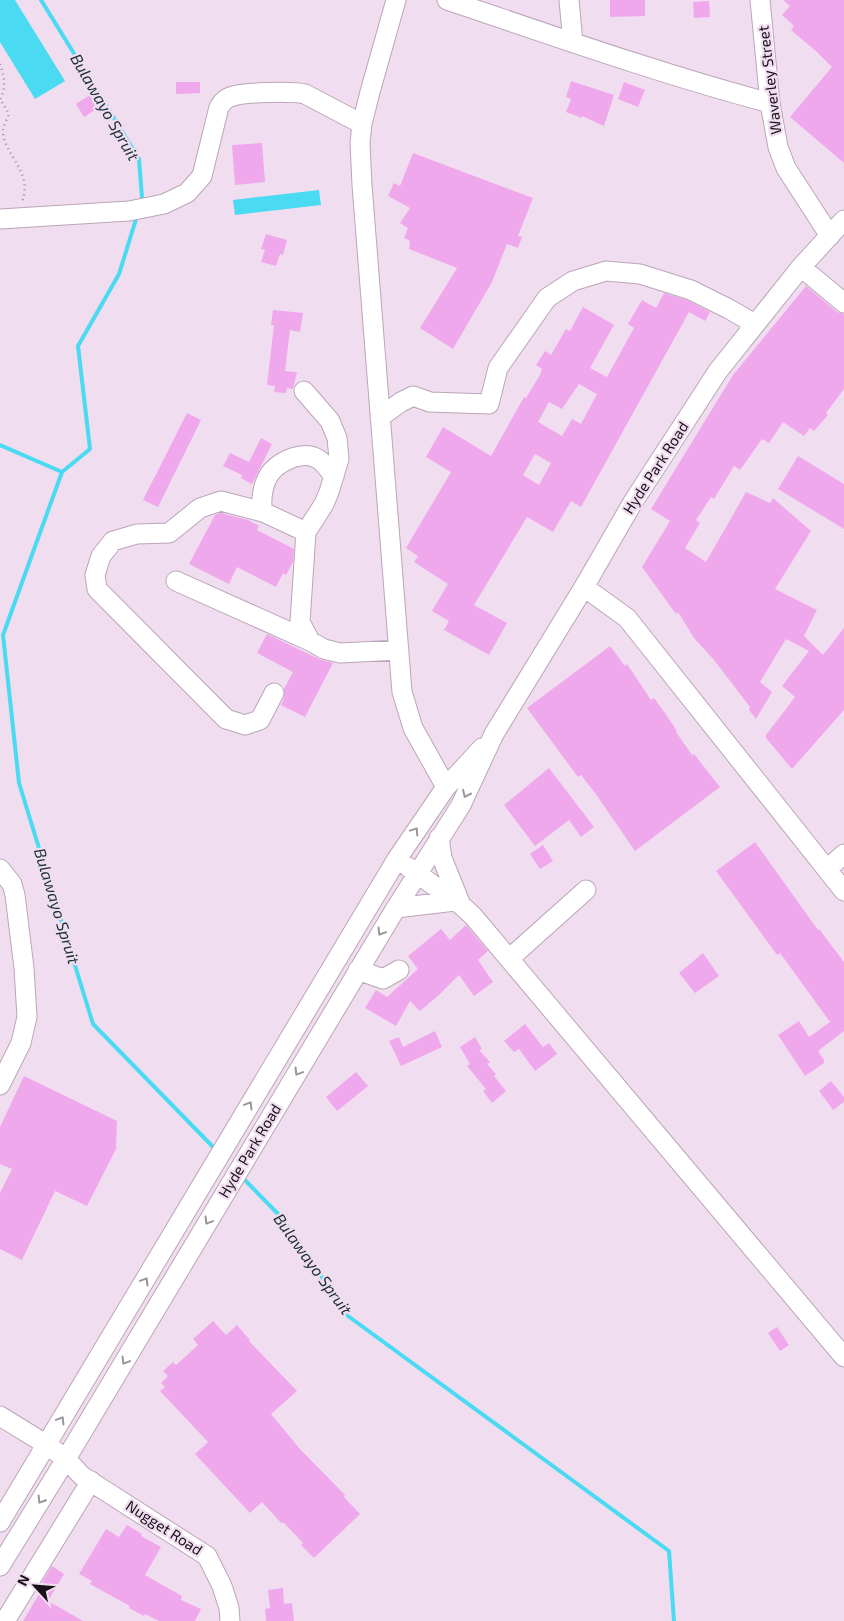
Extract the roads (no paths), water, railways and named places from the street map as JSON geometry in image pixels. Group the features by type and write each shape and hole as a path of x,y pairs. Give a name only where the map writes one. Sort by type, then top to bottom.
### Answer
{"street":[{"path":"396,0 362,124 360,143 362,185 402,692 410,720 446,787"},
{"path":"447,0 573,43 724,91 770,103"},
{"path":"569,0 573,43"},
{"name":"Waverley Street","path":"760,0 770,103 778,148 786,168 830,236"},
{"path":"4,218 129,211 164,204 187,193 196,185 205,169 219,107 223,101 232,96 270,92 298,92 362,124"},
{"name":"Hyde Park Road","path":"0,1566 416,874 461,805 494,734 584,587 633,502 713,380 801,267 844,220"},
{"path":"801,267 844,303"},
{"path":"380,417 413,396 430,402 489,404 498,368 547,298 573,281 606,271 640,274 691,290 755,324"},
{"path":"304,391 330,421 337,438 339,459 324,504 306,532 300,622 310,641"},
{"path":"263,512 260,503 264,488 271,472 284,461 301,455 317,457 326,465 334,477"},
{"path":"274,693 260,720 245,725 226,719 97,589 95,575 101,556 113,541 137,534 169,533 200,508 221,501 263,512 306,532"},
{"path":"176,581 324,649 340,653 399,650"},
{"path":"584,587 627,618 844,891"},
{"name":"Hyde Park Road","path":"0,1522 397,859 446,787 494,734"},
{"path":"440,838 442,858 458,903"},
{"path":"826,869 844,854"},
{"path":"397,859 458,903 472,916 844,1357"},
{"path":"0,870 12,884 24,968 27,1017 21,1043 0,1085"},
{"path":"508,959 586,890"},
{"path":"396,908 458,903"},
{"path":"343,947 362,965 383,979 399,970"},
{"name":"Nugget Road","path":"0,1416 47,1445 66,1459 82,1476 207,1556 222,1586 229,1608 230,1621"},
{"path":"5,1621 91,1481"}],"water":[{"path":"0,0 15,0 65,81 35,99 0,42"},
{"path":"319,190 321,205 235,215 233,200"}],"waterway":[{"name":"Bulawayo Spruit","path":"41,0 139,159 141,202"},
{"name":"Bulawayo Spruit","path":"137,216 119,274 78,346 90,449 62,472 3,635 19,783 93,1024 217,1151"},
{"path":"0,445 62,472"},
{"name":"Bulawayo Spruit","path":"242,1177 283,1219 348,1316 669,1551 674,1621"}]}
